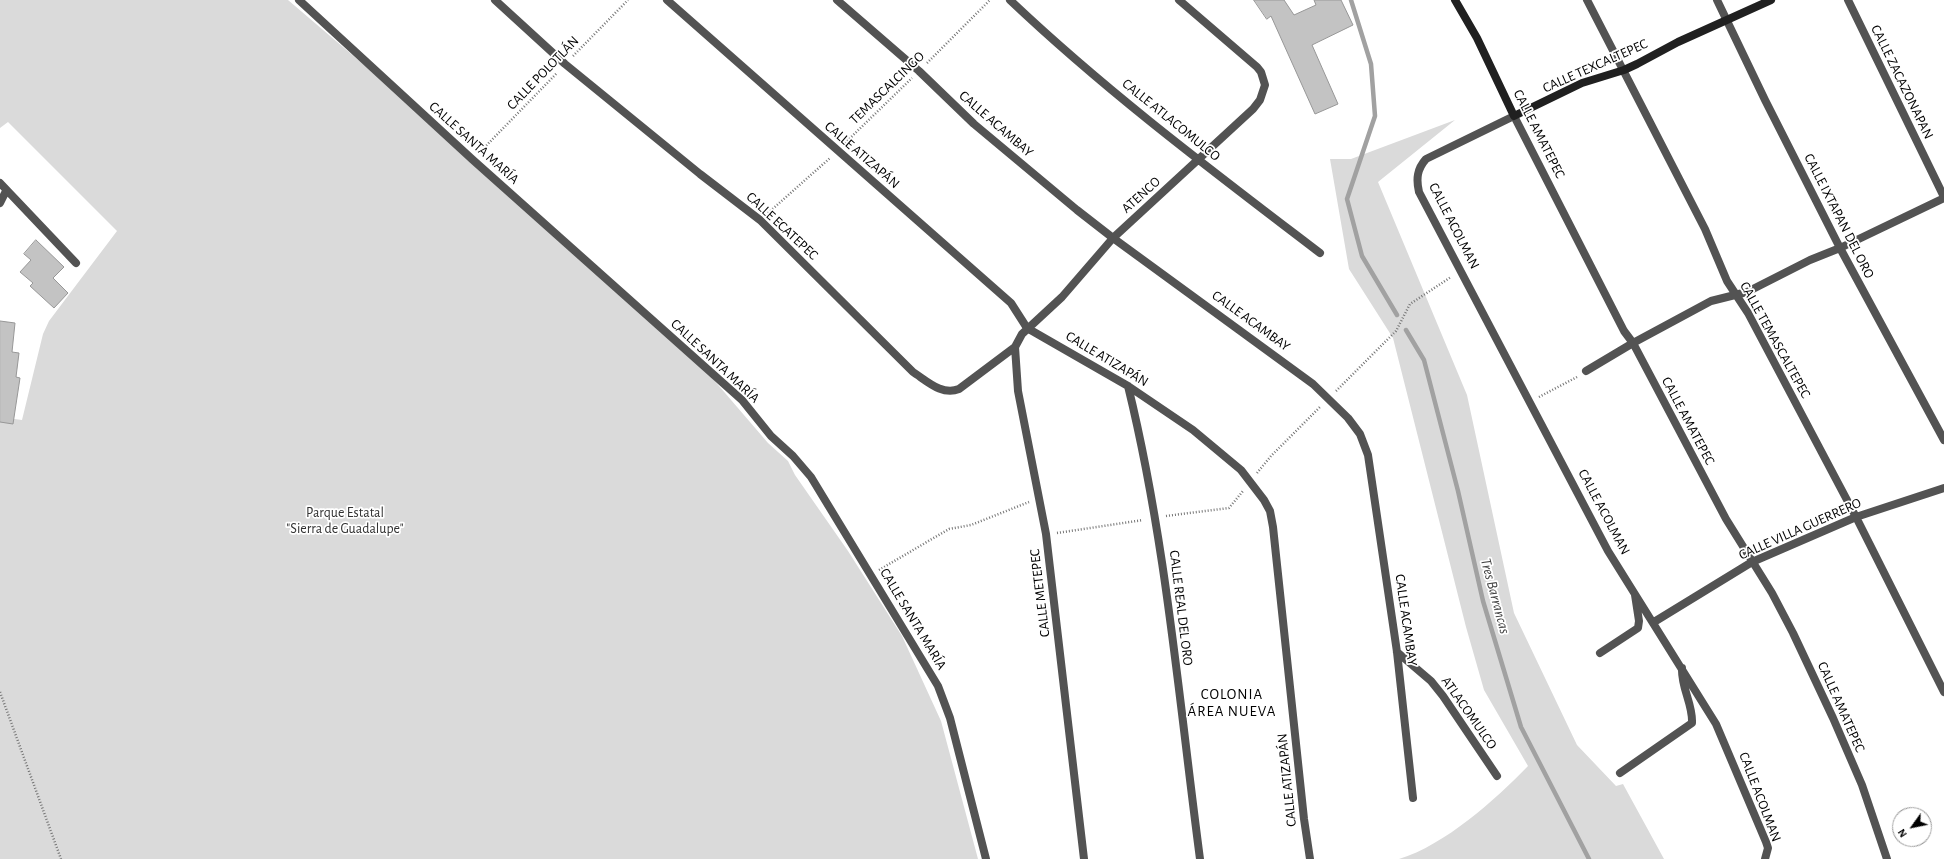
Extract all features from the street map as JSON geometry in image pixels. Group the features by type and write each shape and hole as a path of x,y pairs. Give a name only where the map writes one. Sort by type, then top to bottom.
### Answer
{"street":[{"name":"CALLE SANTA MARÍA","path":"299,0 473,160 742,400 770,436 793,456 810,477 871,574 940,693 950,718 986,859"},
{"name":"CALLE ECATEPEC","path":"495,0 565,64 700,174 760,220 913,372 939,388 953,391 959,389 1015,347"},
{"name":"CALLE ATIZAPÁN","path":"667,0 1011,303 1027,328 1128,386 1193,430 1241,470 1250,481 1267,506 1273,527 1304,819 1310,859"},
{"name":"CALLE ACAMBAY","path":"837,0 919,71 974,124 1113,238 1313,384 1348,418 1365,444 1397,652 1413,798"},
{"name":"CALLE ATLACOMULCO","path":"1010,0 1058,45 1199,160 1320,253"},
{"name":"ATENCO","path":"1027,328 1062,297 1113,238 1199,160 1260,100 1265,85 1264,78 1257,67 1179,0"},
{"name":"CALLE AMATEPEC","path":"1455,0 1477,38 1514,116 1624,331 1633,343 1726,520 1772,593 1793,633 1834,718 1862,786 1887,859"},
{"name":"CALLE TEMASCALTEPEC","path":"1587,0 1705,229 1727,281 1737,295 1856,517 1944,692"},
{"name":"CALLE IXTAPAN DEL ORO","path":"1718,0 1765,100 1840,248 1944,440"},
{"name":"CALLE TEXCALTEPEC","path":"1417,176 1426,159 1582,82 1624,70 1678,42 1771,0"},
{"name":"CALLE ZACAZONAPAN","path":"1848,0 1944,198"},
{"name":"CALLE ACOLMAN","path":"1417,176 1420,192 1608,551 1654,622 1716,724 1728,749 1766,842 1768,848 1765,859"},
{"path":"1940,190 1944,182"},
{"path":"0,183 76,263"},
{"path":"0,203 6,191"},
{"path":"1586,372 1633,343 1711,302 1747,292 1810,260 1840,248 1944,198"},
{"path":"1015,347 1027,328"},
{"name":"CALLE METEPEC","path":"1015,347 1015,369 1018,391 1046,534 1084,859"},
{"name":"CALLE REAL DEL ORO","path":"1128,386 1141,437 1156,518 1200,859"},
{"name":"CALLE VILLA GUERRERO","path":"1654,622 1752,562 1856,517 1944,488"},
{"path":"1600,653 1638,628 1639,621 1634,591"},
{"name":"ATLACOMULCO","path":"1397,652 1431,681 1443,696 1497,776"},
{"path":"1620,773 1692,723 1692,712 1682,684 1682,668"}],"path":[{"name":"CALLE POLOTLÁN","path":"473,160 628,0"},
{"name":"TEMASCALCINGO","path":"760,220 838,151 990,0"},
{"path":"1046,534 1229,508 1271,456 1396,332 1410,304 1462,271"},
{"path":"1531,402 1586,372"},
{"path":"871,574 949,529 971,525 1038,498"},
{"path":"0,692 60,859"}],"green space":[{"name":"Parque Estatal \"Sierra de Guadalupe\"","path":"0,0 288,0 481,165 701,365 768,443 788,461 795,475 848,551 902,636 941,721 978,859 0,859 0,417 22,420 43,334 49,321 117,231 8,122 0,128"},
{"path":"1455,120 1378,182 1467,395 1514,613 1577,745 1616,786 1623,784 1664,859 1399,859 1434,843 1468,820 1485,807 1528,766 1484,690 1466,627 1393,338 1349,269 1330,159 1351,159"}],"building":[{"path":"1254,0 1284,0 1294,15 1316,5 1314,0 1341,0 1353,25 1312,45 1338,104 1315,114 1271,16 1267,19"},
{"path":"36,240 64,267 53,278 68,293 54,308 30,286 33,283 20,272 31,260 24,254"},
{"path":"0,321 15,323 12,352 19,353 16,377 20,378 13,424 0,422"}],"waterway":[{"name":"Tres Barrancas","path":"1351,0 1371,64 1375,116 1347,199 1362,256 1397,315"},
{"name":"Tres Barrancas","path":"1406,330 1424,360 1458,491 1483,601 1521,727 1589,859"}],"district":[{"name":"COLONIA ÁREA NUEVA","path":"1232,702"}]}
